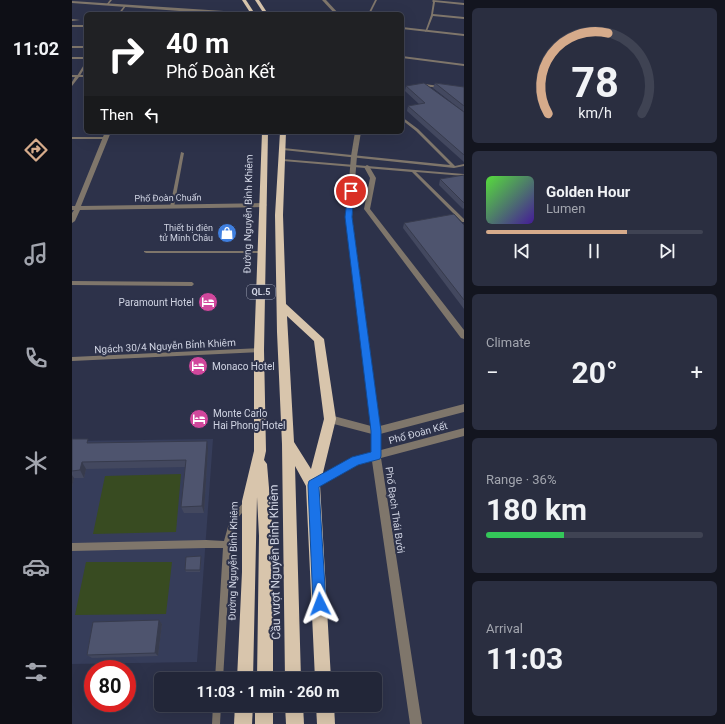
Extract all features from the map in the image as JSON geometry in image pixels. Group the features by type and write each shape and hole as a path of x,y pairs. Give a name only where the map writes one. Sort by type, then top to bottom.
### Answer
{"highway":[{"path":"244,0 251,12"},
{"path":"257,0 265,12"},
{"name":"Đường Nguyễn Bỉnh Khiêm","path":"245,672 249,572 249,501 260,451 259,350 265,134"},
{"name":"QL.5","path":"283,134 283,160 279,215 288,444 313,485 324,672"},
{"path":"282,306 319,339 330,418 313,485"},
{"name":"Cầu vượt Nguyễn Bỉnh Khiêm","path":"288,444 293,672"},
{"name":"Cầu vượt Nguyễn Bỉnh Khiêm","path":"260,451 266,536 265,672"},
{"path":"243,724 244,712"},
{"path":"264,712 264,724"},
{"path":"294,712 295,724"},
{"path":"325,712 326,724"}],"street":[{"path":"324,0 335,12"},
{"path":"72,2 234,12"},
{"path":"404,28 464,35"},
{"path":"404,57 464,65"},
{"path":"72,76 84,76"},
{"path":"72,85 78,76"},
{"path":"72,222 75,208 107,134"},
{"name":"Phố Bạch Thái Bưởi","path":"358,134 349,217 376,431 376,456 416,724"},
{"path":"367,166 372,178 367,209 464,336"},
{"name":"Phố Đoàn Chuẩn","path":"75,208 264,205"},
{"name":"Phố Đoàn Kết","path":"330,418 376,431 464,408"},
{"name":"Phố Đoàn Kết","path":"313,485 356,461 464,432"}],"lane":[{"path":"107,5 111,0"},
{"path":"370,12 376,0"},
{"path":"426,31 432,15 433,1 464,4"},
{"path":"120,12 125,6"},
{"path":"432,15 464,18"},
{"path":"72,20 79,20"},
{"path":"72,26 84,26"},
{"path":"72,46 84,47"},
{"path":"72,58 84,58"},
{"path":"78,76 84,67"},
{"path":"430,90 424,85 444,87"},
{"path":"404,120 417,130 454,167"},
{"path":"72,138 104,138"},
{"path":"283,149 354,160 367,166 414,172 464,175"},
{"path":"172,207 182,153"},
{"path":"283,160 354,160 454,167 464,165"},
{"path":"414,172 464,221"},
{"path":"146,252 262,252"},
{"path":"72,283 192,284"},
{"name":"Ngách 30/4 Nguyễn Bỉnh Khiêm","path":"72,359 259,350"},
{"path":"218,672 227,545 233,518 249,501"},
{"path":"72,547 206,544 227,545"},
{"path":"216,724 217,712"}],"shaded area":[{"path":"213,439 197,662 136,663 136,660 84,660 84,664 72,664 72,441"}],"green space":[{"path":"181,474 176,532 93,534 105,476"},
{"path":"86,562 172,562 166,614 75,615"}],"building":[{"path":"424,83 464,112 464,155 408,106 425,103 406,86"},
{"path":"435,83 464,87 464,106"},
{"path":"464,175 464,203 440,179"},
{"path":"454,214 464,225 464,300 404,223"},
{"path":"72,439 88,439 87,443 207,441 202,506 181,507 186,460 82,462 80,470 72,471"},
{"path":"201,556 200,570 185,570 186,557"},
{"path":"159,620 155,653 87,655 93,622"}],"place":[{"name":"Thiết bị điện tử Minh Châu","path":"227,233"},
{"name":"Paramount Hotel","path":"208,302"},
{"name":"Monaco Hotel","path":"198,366"},
{"name":"Monte Carlo Hai Phong Hotel","path":"199,419"}],"route":[{"path":"320,604 313,485 356,461 376,456 376,431 349,217 351,191"}]}
